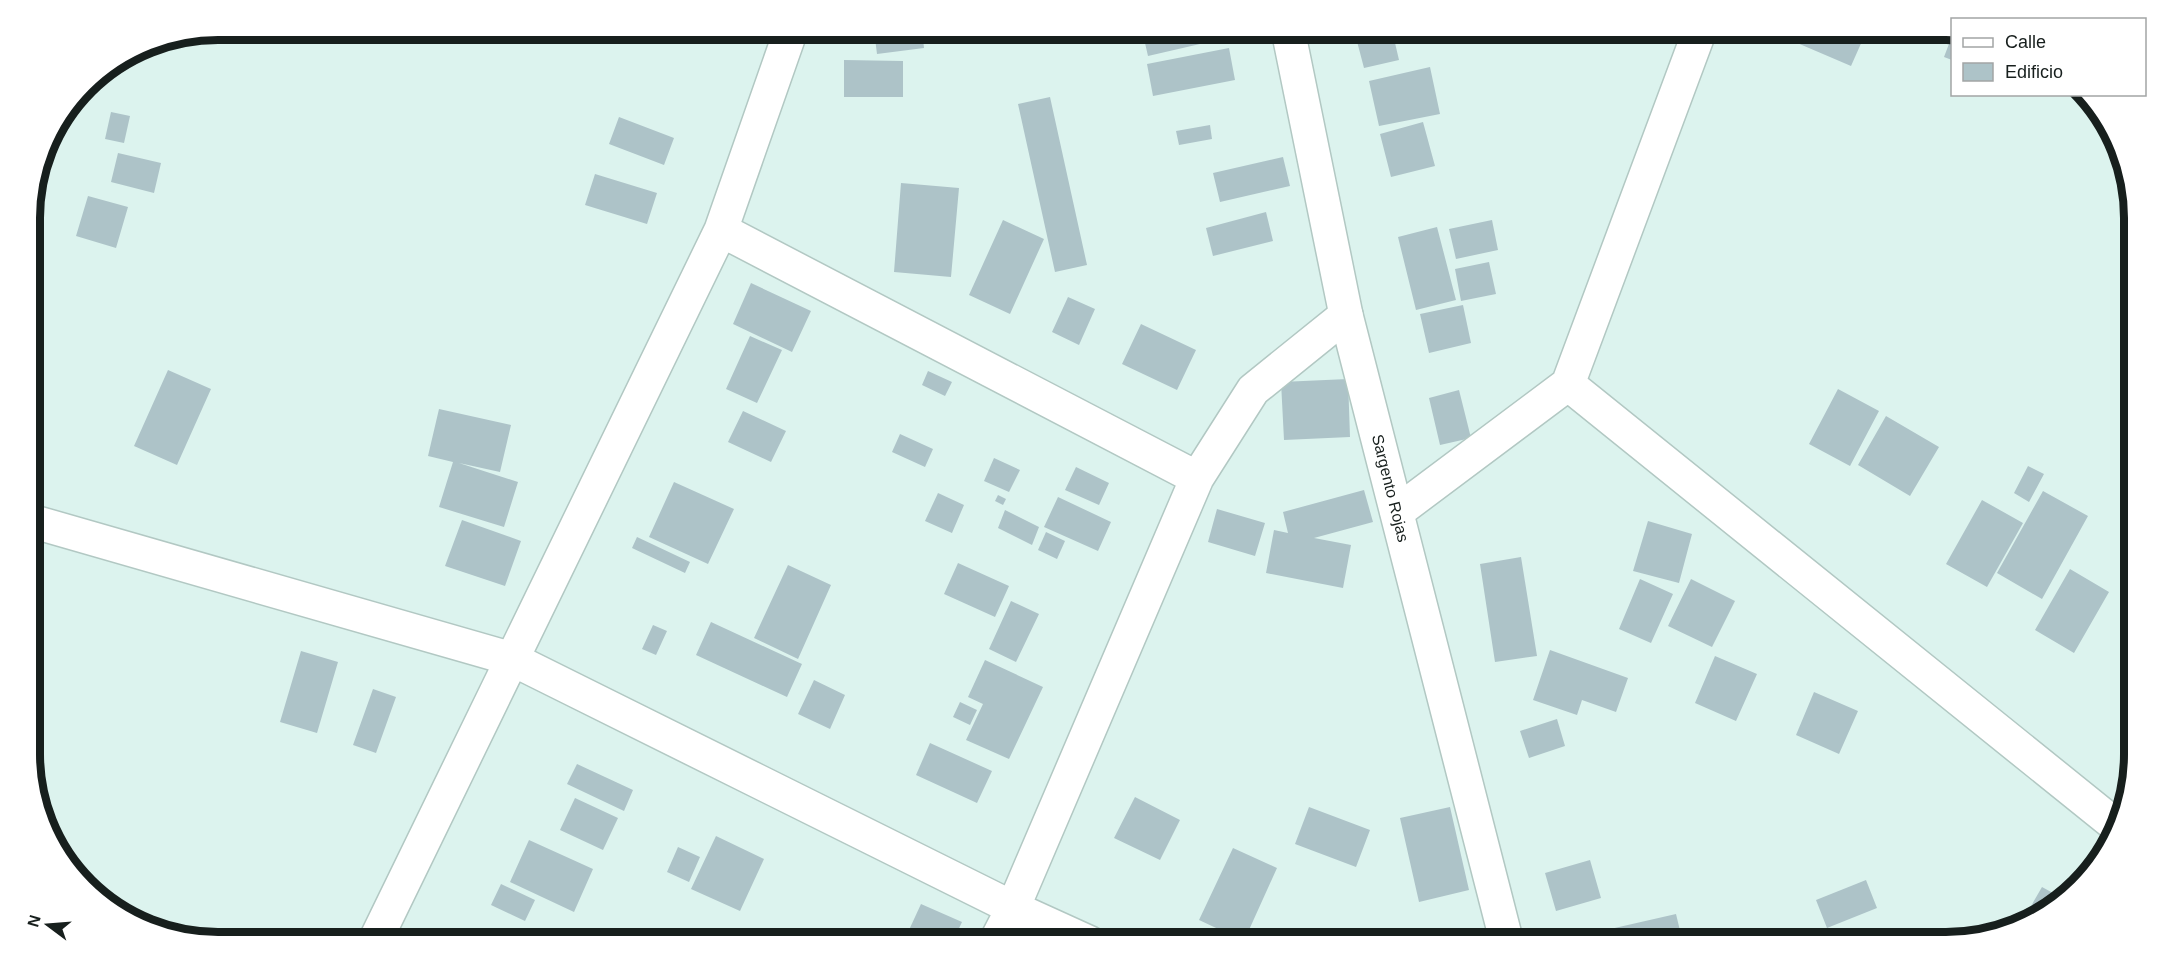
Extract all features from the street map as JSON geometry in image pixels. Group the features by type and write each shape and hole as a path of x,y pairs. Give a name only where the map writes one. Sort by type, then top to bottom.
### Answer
{"street":[{"name":"Sargento Rojas","path":"1290,40 1346,315 1504,932"},
{"path":"1397,512 1568,384 1696,40"},
{"path":"379,932 721,230 787,41"},
{"path":"721,230 1197,478"},
{"path":"1001,932 1013,908 1197,478 1253,390 1346,315"},
{"path":"1568,384 2110,821"},
{"path":"40,524 512,659 1013,908 1066,932"}],"building":[{"path":"1144,40 1216,40 1148,56"},
{"path":"1357,40 1394,40 1399,60 1364,68"},
{"path":"1791,40 1863,40 1851,66"},
{"path":"1950,40 1951,40 1951,60 1944,57"},
{"path":"875,41 923,41 924,48 877,54"},
{"path":"1229,48 1235,80 1153,96 1147,64"},
{"path":"844,60 903,61 903,97 844,97"},
{"path":"1430,67 1440,114 1379,126 1369,81"},
{"path":"1050,97 1087,265 1055,272 1018,104"},
{"path":"111,112 130,116 124,143 105,139"},
{"path":"619,117 674,138 664,165 609,144"},
{"path":"1423,122 1435,166 1391,177 1380,134"},
{"path":"1210,125 1212,139 1179,145 1176,131"},
{"path":"118,153 161,163 154,193 111,182"},
{"path":"1283,157 1290,186 1220,202 1213,173"},
{"path":"595,174 657,193 647,224 585,205"},
{"path":"901,183 959,188 951,277 894,272"},
{"path":"88,196 128,207 116,248 76,236"},
{"path":"1266,212 1273,241 1213,256 1206,228"},
{"path":"1003,220 1044,239 1010,314 969,295"},
{"path":"1492,220 1498,250 1456,259 1449,229"},
{"path":"1437,227 1456,300 1416,310 1398,237"},
{"path":"1489,262 1496,294 1461,301 1455,269"},
{"path":"751,283 811,311 792,352 733,324"},
{"path":"1068,297 1095,309 1079,345 1052,332"},
{"path":"1463,305 1471,343 1429,353 1420,314"},
{"path":"1141,324 1196,350 1177,390 1122,364"},
{"path":"750,336 782,350 757,403 726,389"},
{"path":"168,370 211,389 177,465 134,446"},
{"path":"928,371 952,382 945,396 922,385"},
{"path":"1348,379 1350,437 1284,440 1281,382"},
{"path":"1838,389 1879,411 1850,466 1809,444"},
{"path":"1459,390 1471,438 1440,445 1429,398"},
{"path":"439,409 511,425 500,472 459,463 518,482 504,527 439,507 453,462 428,456"},
{"path":"743,411 786,431 771,462 728,442"},
{"path":"1886,416 1939,447 1910,496 1858,465"},
{"path":"900,434 933,449 925,467 892,452"},
{"path":"994,458 1020,470 1009,492 984,481"},
{"path":"2028,466 2044,474 2029,502 2014,493"},
{"path":"1076,467 1109,483 1099,505 1065,490"},
{"path":"674,482 734,509 708,564 649,537"},
{"path":"1364,490 1373,522 1314,538 1351,545 1343,588 1266,573 1274,530 1288,533 1283,512"},
{"path":"2043,491 2088,516 2042,599 1997,573"},
{"path":"938,493 964,505 952,533 925,521"},
{"path":"998,495 1006,499 1003,505 995,501"},
{"path":"1058,497 1111,522 1098,551 1044,527"},
{"path":"1982,500 2023,523 1987,587 1946,564"},
{"path":"1217,509 1265,523 1255,556 1208,542"},
{"path":"1005,510 1039,527 1032,545 998,528"},
{"path":"462,520 521,541 505,586 445,566"},
{"path":"1648,521 1692,534 1679,583 1633,571"},
{"path":"1046,532 1065,541 1057,559 1038,550"},
{"path":"637,537 690,562 685,573 632,548"},
{"path":"1521,557 1537,656 1495,662 1480,564"},
{"path":"958,563 1009,586 995,617 944,594"},
{"path":"788,565 831,585 798,659 754,638"},
{"path":"2070,569 2109,592 2074,653 2035,630"},
{"path":"1640,579 1673,594 1651,643 1619,629"},
{"path":"1691,579 1735,601 1712,647 1668,626"},
{"path":"1011,601 1039,614 1016,662 989,649"},
{"path":"711,622 802,664 787,697 696,655"},
{"path":"653,625 667,631 656,655 642,649"},
{"path":"1550,650 1628,678 1616,712 1582,700 1577,715 1533,700"},
{"path":"301,651 338,662 317,733 280,722"},
{"path":"1715,656 1757,674 1736,721 1695,703"},
{"path":"985,660 1043,687 1009,759 966,740 983,704 968,697"},
{"path":"814,680 845,695 830,729 798,714"},
{"path":"373,689 396,697 376,753 353,745"},
{"path":"1814,692 1858,711 1839,754 1796,735"},
{"path":"960,702 977,710 970,725 953,717"},
{"path":"1557,719 1565,746 1529,758 1520,731"},
{"path":"930,743 992,771 977,803 916,775"},
{"path":"577,764 633,790 624,811 567,784"},
{"path":"1135,797 1180,820 1160,860 1114,838"},
{"path":"575,798 618,818 603,850 560,830"},
{"path":"1309,807 1370,830 1356,867 1295,844"},
{"path":"1450,807 1469,890 1419,902 1400,818"},
{"path":"716,836 764,859 740,911 691,889"},
{"path":"529,840 593,869 574,912 510,882"},
{"path":"678,847 700,857 689,882 667,872"},
{"path":"1233,848 1277,868 1248,932 1225,932 1199,920"},
{"path":"1590,860 1601,898 1556,911 1545,873"},
{"path":"1866,880 1877,908 1827,928 1816,900"},
{"path":"501,884 535,900 525,921 491,905"},
{"path":"2042,887 2056,894 2034,909 2028,912"},
{"path":"921,904 962,922 957,932 908,932"},
{"path":"1676,914 1680,932 1597,932"}]}
